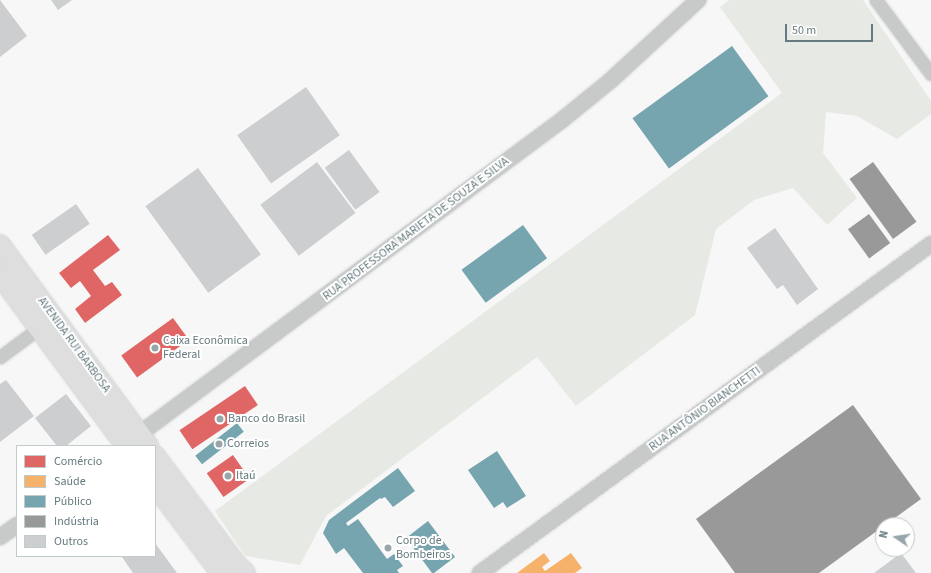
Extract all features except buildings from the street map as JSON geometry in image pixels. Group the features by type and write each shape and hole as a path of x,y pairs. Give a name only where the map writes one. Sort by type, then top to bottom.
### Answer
{"main road":[{"name":"AVENIDA RUI BARBOSA","path":"0,245 132,443"},
{"name":"AVENIDA RUI BARBOSA","path":"0,275 39,328 132,443"},
{"path":"156,457 236,564 245,573"},
{"path":"156,486 221,573"}],"street":[{"name":"RUA PROFESSORA MARIETA DE SOUZA E SILVA","path":"132,443 562,120 616,76 698,0"},
{"path":"876,0 931,74"},
{"name":"RUA ANTÔNIO BIANCHETTI","path":"480,573 931,244"},
{"path":"0,358 39,328"},
{"path":"0,537 16,525"}],"shaded area":[{"path":"729,0 863,0 931,101 931,114 897,139 857,116 826,112 823,153 857,198 827,225 793,188 754,200 716,229 695,315 576,406 537,357 326,516 300,565 245,556 215,511 782,93 720,7"}],"place":[{"name":"Caixa Econômica Federal","path":"155,348"},
{"name":"Banco do Brasil","path":"220,419"},
{"name":"Correios","path":"219,444"},
{"name":"Itaú","path":"228,476"},
{"name":"Corpo de Bombeiros","path":"388,548"}]}
